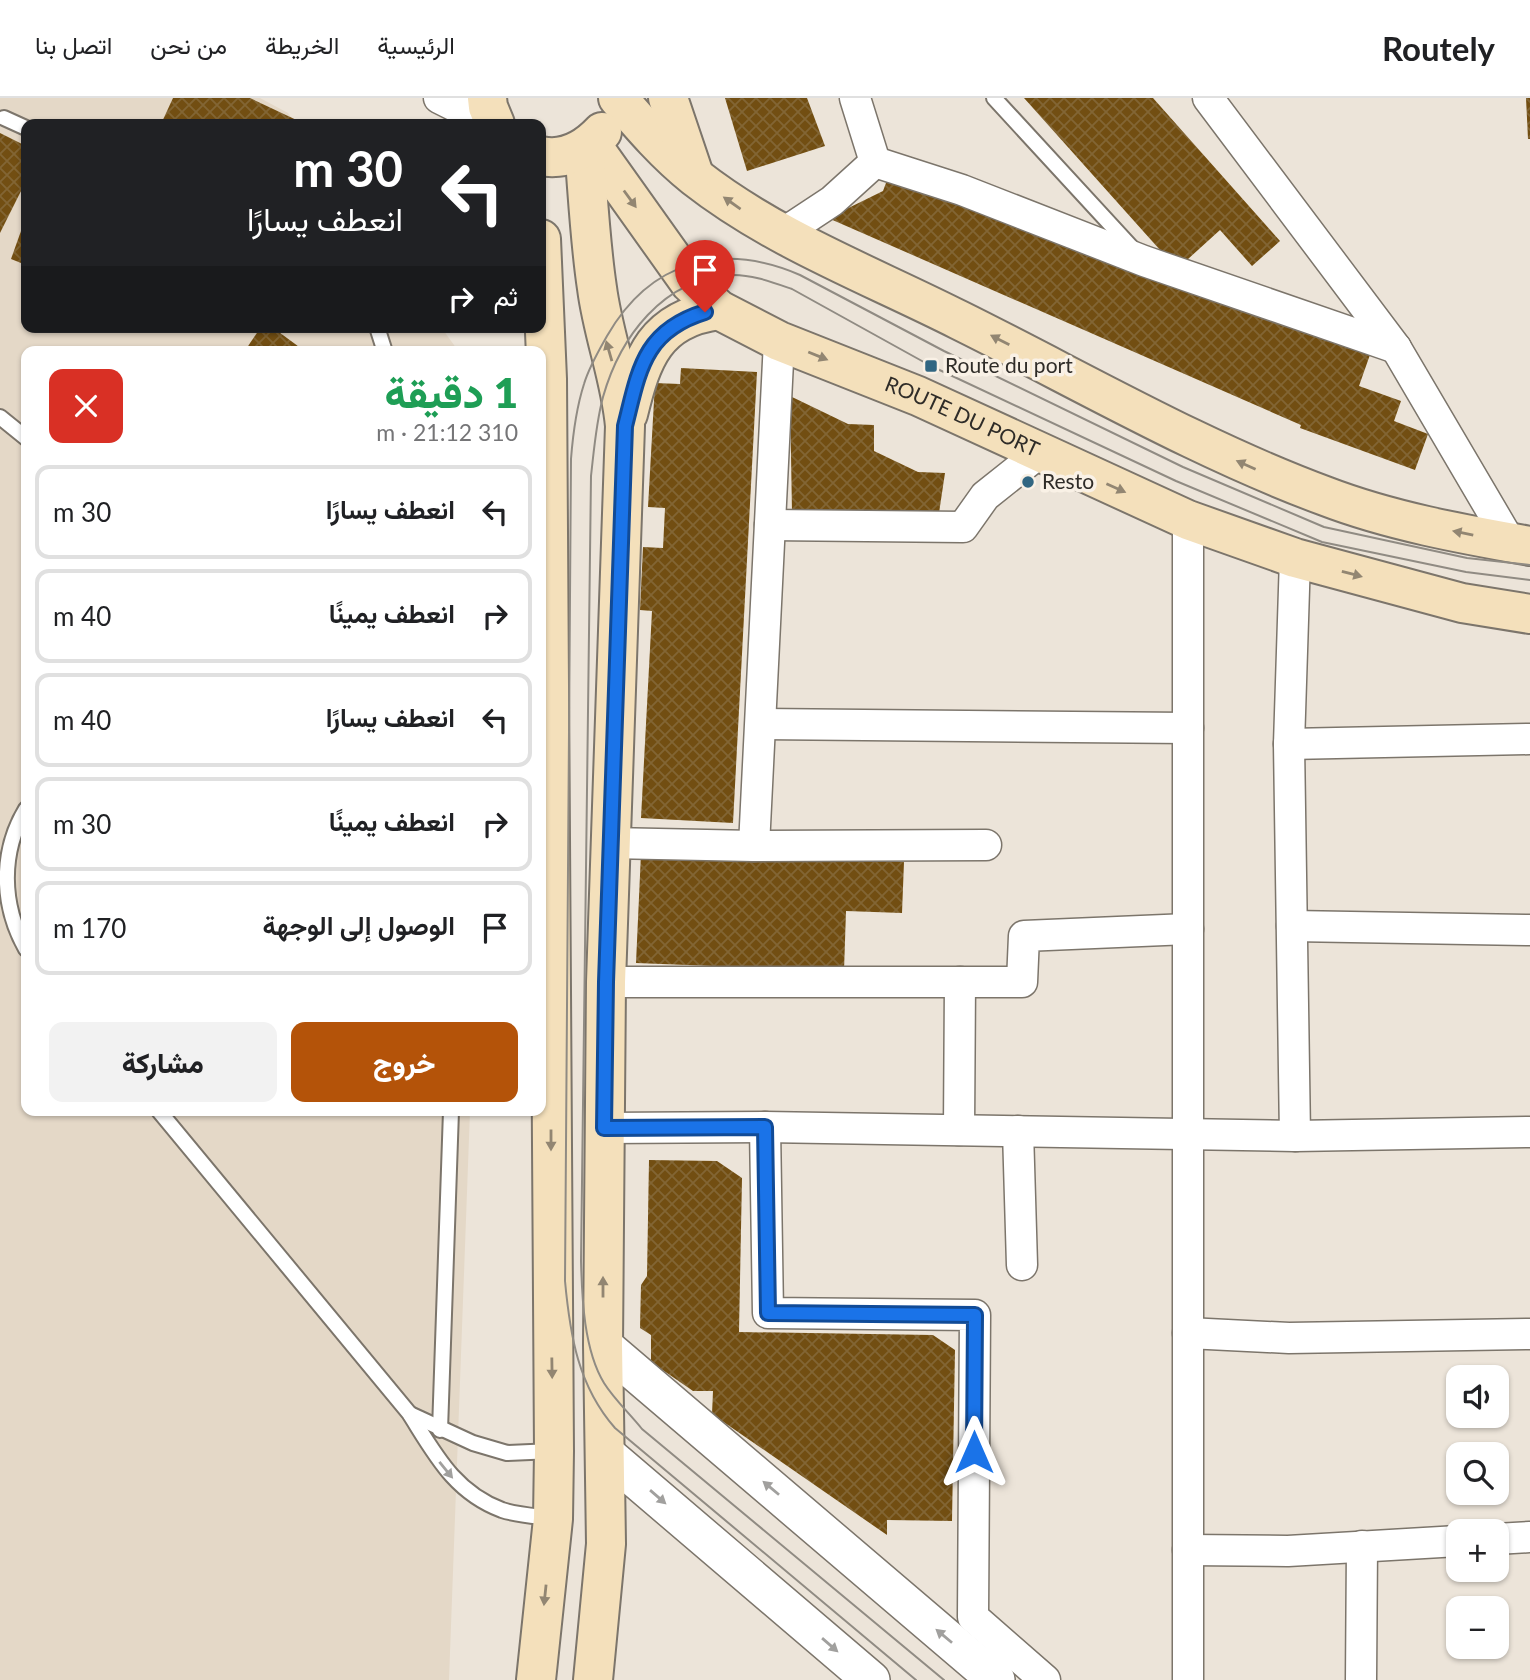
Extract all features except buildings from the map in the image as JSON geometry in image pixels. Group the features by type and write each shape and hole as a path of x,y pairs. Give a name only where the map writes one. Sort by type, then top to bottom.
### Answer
{"main road":[{"path":"487,98 492,119"},
{"path":"546,156 566,156 587,146 604,130 616,98"},
{"path":"616,98 647,132 695,177 782,234 958,319 1215,451 1328,498 1380,513 1520,544"},
{"path":"668,98 695,177"},
{"path":"587,146 597,288 606,338 623,397 625,426 606,982 603,1345 606,1544 593,1680"},
{"name":"ROUTE DU PORT","path":"587,146 690,283 719,310 779,341 918,396 1188,520 1295,558 1462,603 1530,614"},
{"path":"625,426 638,374 657,338 687,318 719,310"},
{"path":"536,1680 553,1519 554,1451 546,333"},
{"path":"554,1451 605,1453"}],"street":[{"path":"439,98 483,119"},
{"path":"855,98 875,162"},
{"path":"1208,98 1396,348 1520,544"},
{"path":"782,234 832,201 875,162"},
{"path":"875,162 962,190 1144,261 1396,348"},
{"path":"754,846 779,341"},
{"path":"770,526 963,527 985,496 1039,453"},
{"path":"1188,520 1188,1680"},
{"path":"1295,558 1289,744 1295,1136"},
{"path":"761,724 1188,728"},
{"path":"1289,744 1530,739"},
{"path":"610,843 754,846 986,845"},
{"path":"1292,926 1530,930"},
{"path":"606,982 1022,982 1024,936 1188,929"},
{"path":"959,1130 960,982"},
{"path":"604,1128 765,1127 1295,1136 1530,1132"},
{"path":"765,1127 768,1313 975,1315 973,1617 1045,1680"},
{"path":"1018,1131 1022,1265"},
{"path":"1188,1333 1289,1338 1530,1334"},
{"path":"603,1345 996,1680"},
{"path":"605,1453 871,1680"},
{"path":"1509,1538 1530,1536"},
{"path":"1188,1550 1288,1551 1446,1542"},
{"path":"1361,1680 1362,1546"}],"lane":[{"path":"994,98 1144,261"},
{"path":"4,118 21,126"},
{"path":"0,417 21,434"},
{"path":"21,818 9,849 6,877 9,906 21,941"},
{"path":"163,1116 409,1413 440,1462 459,1486 504,1510 553,1519"},
{"path":"440,1430 452,1116"},
{"path":"409,1413 440,1430 507,1453 554,1451"}],"shaded area":[{"path":"0,98 260,98 288,113 292,119 21,119 21,333 445,333 455,346 21,346 21,1116 470,1116 449,1680 0,1680"}],"tram line":[{"path":"916,1680 615,1428 592,1395 573,1340 565,1281 571,459 581,393 600,348 624,310 644,290 666,275 690,265 716,260 743,260 771,265 800,275 944,351 1183,467 1324,527 1467,558 1530,565"},
{"path":"944,1680 642,1429 604,1383 588,1340 583,1308 581,1261 591,476 603,397 621,353 648,315 684,287 706,279 730,275 761,279 792,289 931,366 1176,481 1322,542 1466,572 1530,580"}],"place":[{"name":"Route du port","path":"931,366"},
{"name":"Resto","path":"1028,482"}],"route":[{"path":"705,312 687,318 657,338 638,374 625,426 610,843 604,1128 765,1127 768,1313 975,1315 974,1452"}]}
